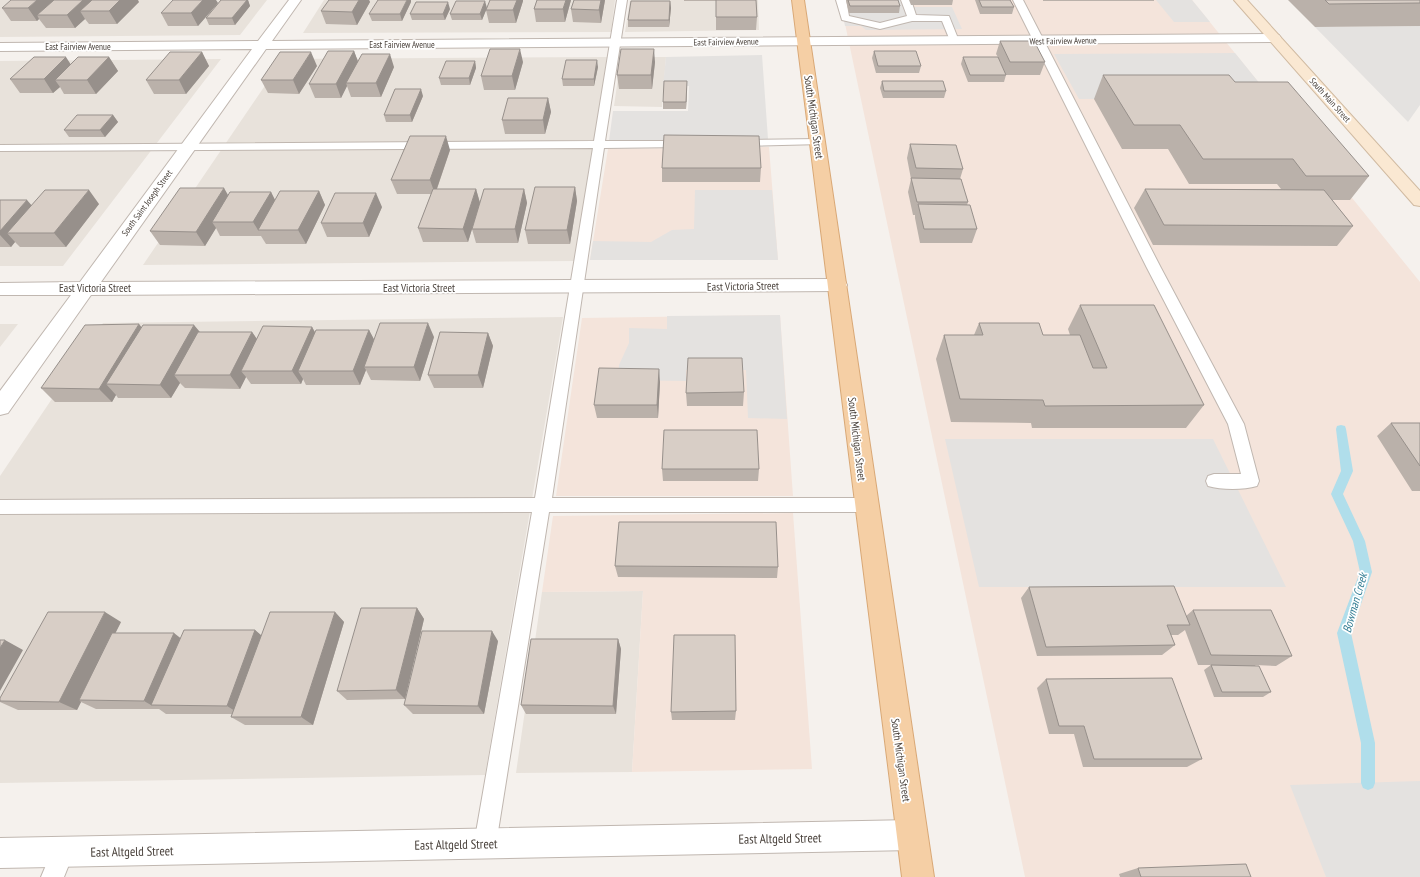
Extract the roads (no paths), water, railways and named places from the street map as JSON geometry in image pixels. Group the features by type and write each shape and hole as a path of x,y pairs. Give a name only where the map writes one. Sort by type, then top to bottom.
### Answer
{"main road":[{"name":"South Michigan Street","path":"798,0 918,877"},
{"name":"South Main Street","path":"1240,0 1420,200"}],"street":[{"name":"South Saint Joseph Street","path":"0,407 295,0"},
{"name":"West Fairview Avenue","path":"804,42 954,42 1274,38"},
{"name":"East Fairview Avenue","path":"0,48 804,42"},
{"name":"East Victoria Street","path":"0,289 577,288 838,285"},
{"name":"East Altgeld Street","path":"0,853 58,865 485,844 912,835"}],"lane":[{"path":"485,844 542,504 622,0"},
{"path":"841,0 845,18 880,26 912,18 946,18 954,42"},
{"path":"906,0 912,18"},
{"path":"1018,0 1154,268 1236,424 1251,481 1214,481"},
{"path":"876,13 885,42"},
{"path":"725,143 818,142"},
{"path":"0,148 694,143"},
{"path":"0,507 542,504 866,505"}],"waterway":[{"name":"Bowman Creek","path":"1341,429 1347,471 1337,494 1359,541 1366,572 1344,633 1368,743 1368,783"}]}
